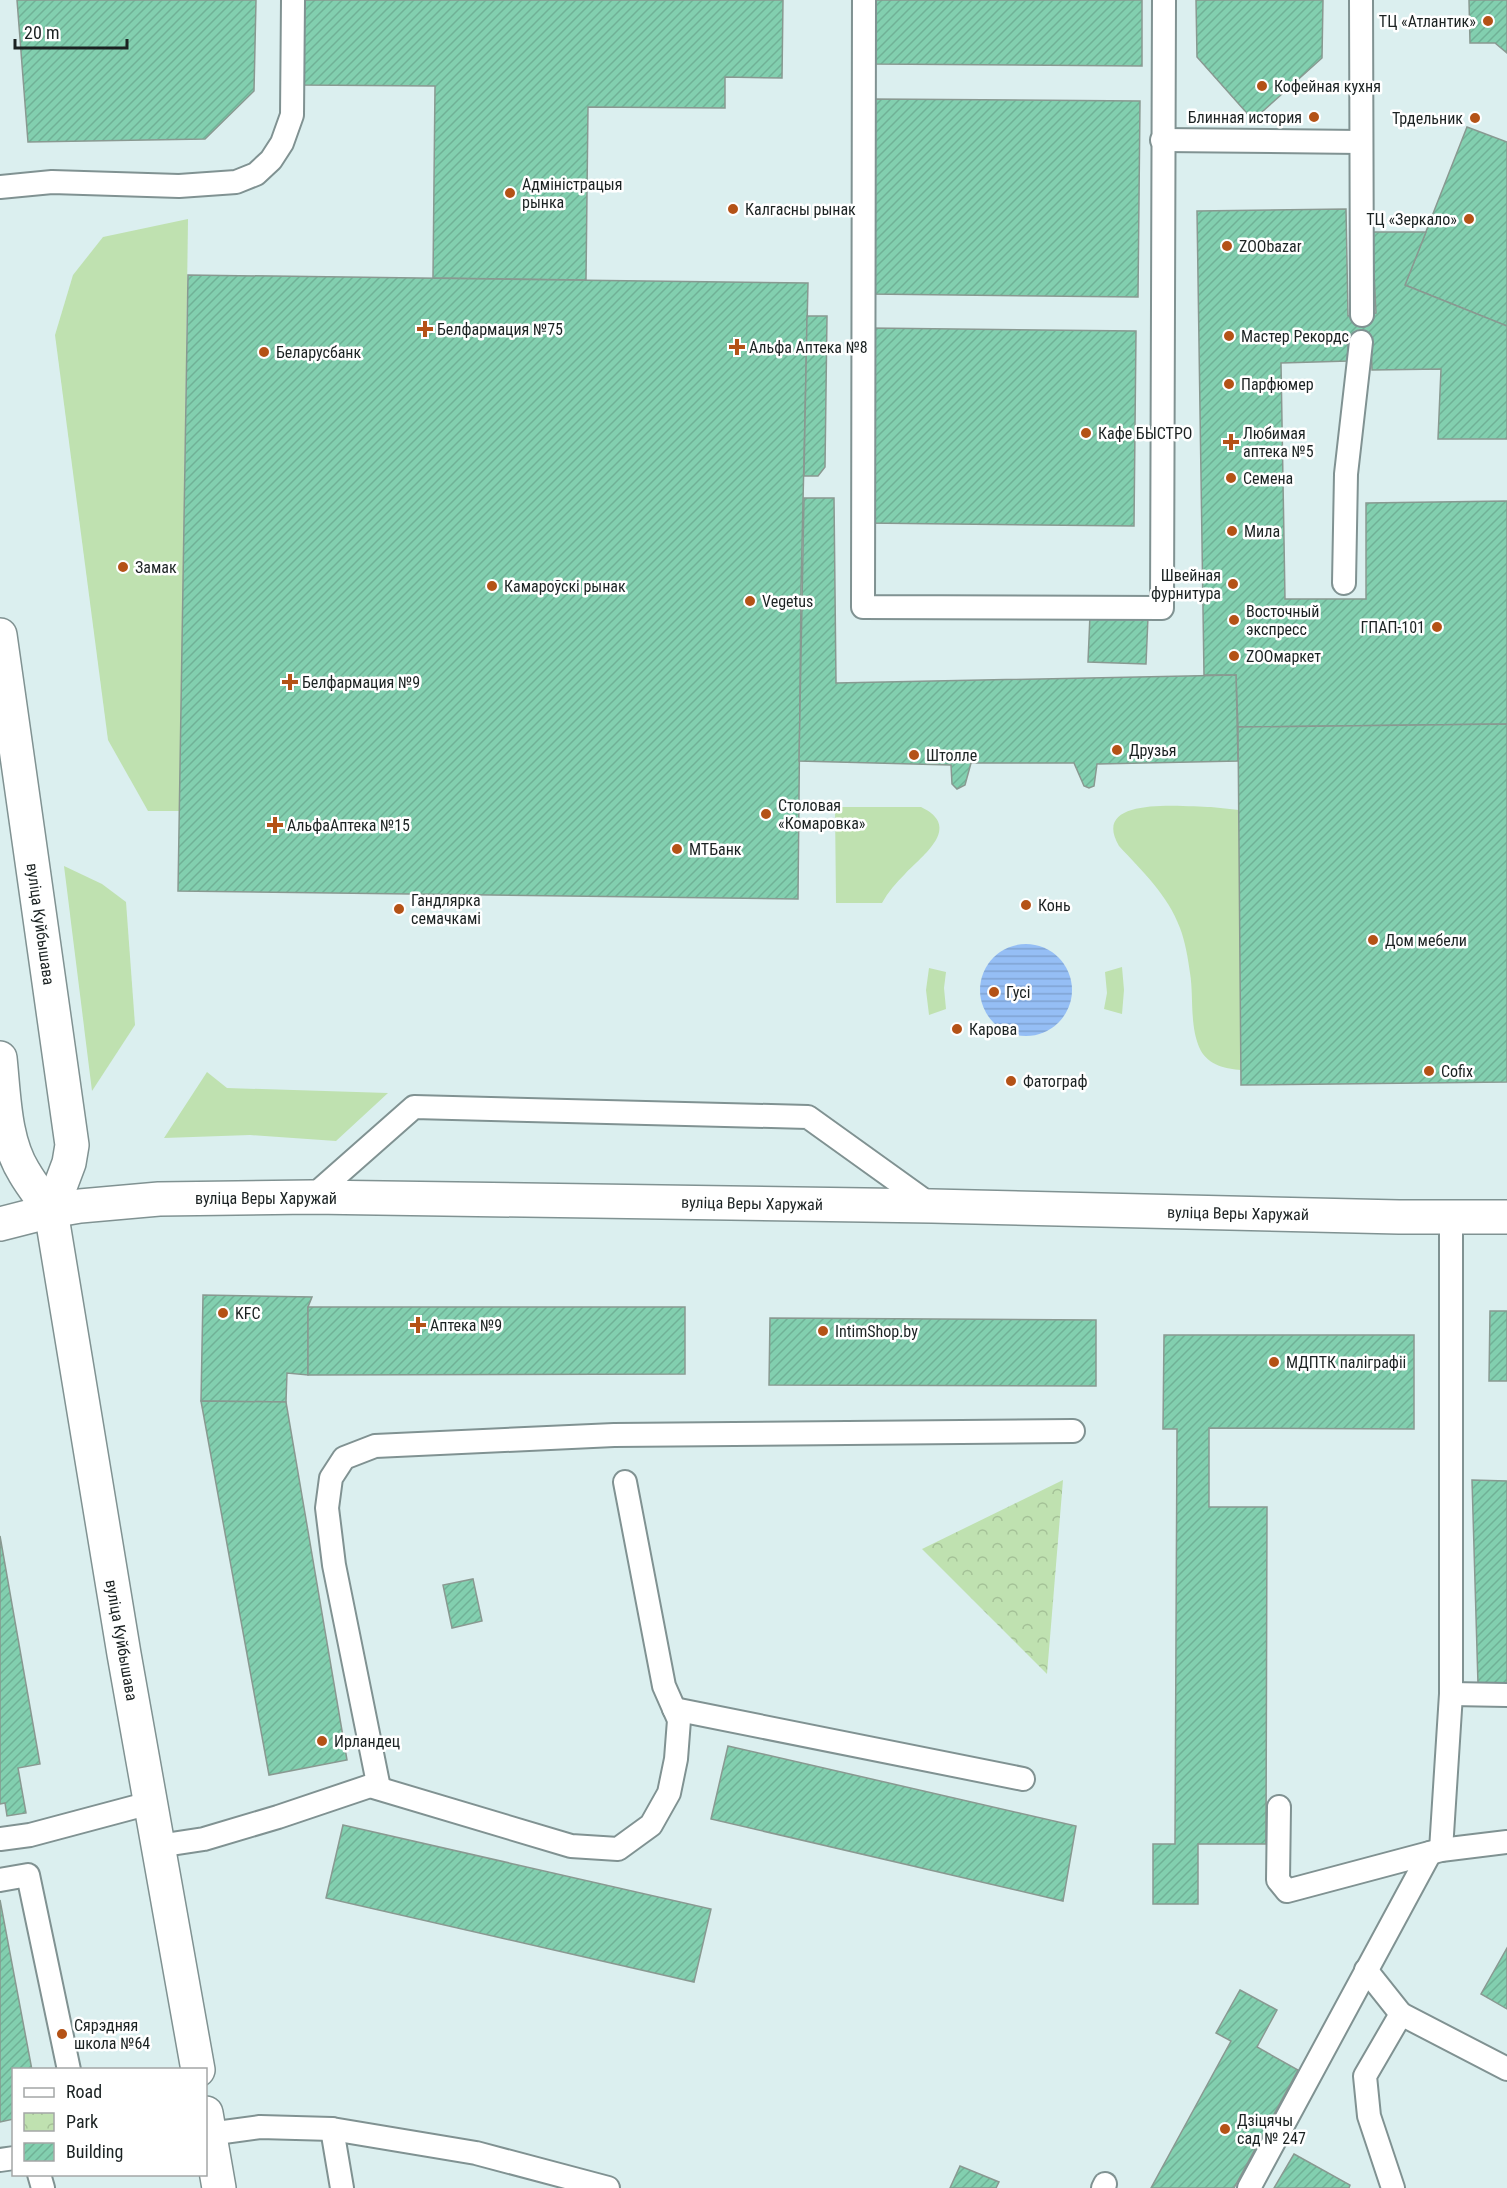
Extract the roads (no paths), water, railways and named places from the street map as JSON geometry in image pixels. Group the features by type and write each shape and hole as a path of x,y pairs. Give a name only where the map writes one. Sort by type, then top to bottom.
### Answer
{"main road":[{"name":"вуліца Куйбышава","path":"0,635 72,1145 69,1163 51,1211"},
{"name":"вуліца Куйбышава","path":"0,1058 12,1145 22,1171 51,1211 150,1803 198,2068"},
{"name":"вуліца Веры Харужай","path":"0,1224 80,1206 159,1199 312,1197 1507,1217"},
{"path":"207,2123 219,2188"}],"lane":[{"path":"0,187 52,182 179,186 236,182 256,174 271,160 282,143 292,115 293,0"},
{"path":"864,0 863,607 1161,608 1164,0"},
{"path":"1361,0 1362,315"},
{"path":"1162,140 1361,142"},
{"path":"1344,583 1346,474 1361,342"},
{"path":"312,1197 414,1107 808,1117 932,1206"},
{"path":"1249,2188 1366,1970 1436,1851 1451,1694 1450,1217"},
{"path":"379,1788 334,1565 327,1508 331,1478 344,1458 375,1446 614,1435 1073,1431"},
{"path":"158,1846 204,1839 370,1786 571,1846 618,1849 651,1825 669,1793 676,1759 679,1720 664,1686 625,1482"},
{"path":"1451,1694 1507,1695"},
{"path":"674,1709 1023,1779"},
{"path":"0,1839 30,1835 150,1803"},
{"path":"1280,1807 1278,1880 1287,1891 1436,1851 1507,1842"},
{"path":"0,1880 28,1875 69,2068"},
{"path":"1366,1970 1401,2014 1507,2069"},
{"path":"1393,2188 1369,2116 1365,2076 1401,2014"},
{"path":"207,2123 332,2129 476,2153 608,2188"},
{"path":"332,2129 342,2188"}],"water":[{"path":"1026,944 1052,952 1064,964 1072,990 1064,1016 1052,1028 1026,1036 1000,1028 988,1016 980,990 988,964 1000,952"}],"place":[{"name":"ТЦ «Атлантик»","path":"1488,21"},
{"name":"Кофейная кухня","path":"1262,86"},
{"name":"Блинная история","path":"1314,117"},
{"name":"Трдельник","path":"1475,118"},
{"name":"Адміністрацыя рынка","path":"510,193"},
{"name":"Калгасны рынак","path":"733,209"},
{"name":"ТЦ «Зеркало»","path":"1469,219"},
{"name":"ZOObazar","path":"1227,246"},
{"name":"Белфармация №75","path":"425,329"},
{"name":"Мастер Рекордс","path":"1229,336"},
{"name":"Альфа Аптека №8","path":"737,347"},
{"name":"Беларусбанк","path":"264,352"},
{"name":"Парфюмер","path":"1229,384"},
{"name":"Кафе БЫСТРО","path":"1086,433"},
{"name":"Любимая аптека №5","path":"1231,442"},
{"name":"Семена","path":"1231,478"},
{"name":"Мила","path":"1232,531"},
{"name":"Замак","path":"123,567"},
{"name":"Швейная фурнитура","path":"1233,584"},
{"name":"Камароўскі рынак","path":"492,586"},
{"name":"Vegetus","path":"750,601"},
{"name":"Восточный экспресс","path":"1234,620"},
{"name":"ГПАП-101","path":"1437,627"},
{"name":"ZOOмаркет","path":"1234,656"},
{"name":"Белфармация №9","path":"290,682"},
{"name":"Друзья","path":"1117,750"},
{"name":"Штолле","path":"914,755"},
{"name":"Столовая «Комаровка»","path":"766,814"},
{"name":"АльфаАптека №15","path":"275,825"},
{"name":"МТБанк","path":"677,849"},
{"name":"Конь","path":"1026,905"},
{"name":"Гандлярка семачкамі","path":"399,909"},
{"name":"Дом мебели","path":"1373,940"},
{"name":"Гусі","path":"994,992"},
{"name":"Карова","path":"957,1029"},
{"name":"Cofix","path":"1429,1071"},
{"name":"Фатограф","path":"1011,1081"},
{"name":"KFC","path":"223,1313"},
{"name":"Аптека №9","path":"418,1325"},
{"name":"IntimShop.by","path":"823,1331"},
{"name":"МДПТК паліграфіі","path":"1274,1362"},
{"name":"Ирландец","path":"322,1741"},
{"name":"Сярэдняя школа №64","path":"62,2034"},
{"name":"Дзіцячы сад № 247","path":"1225,2129"}]}
